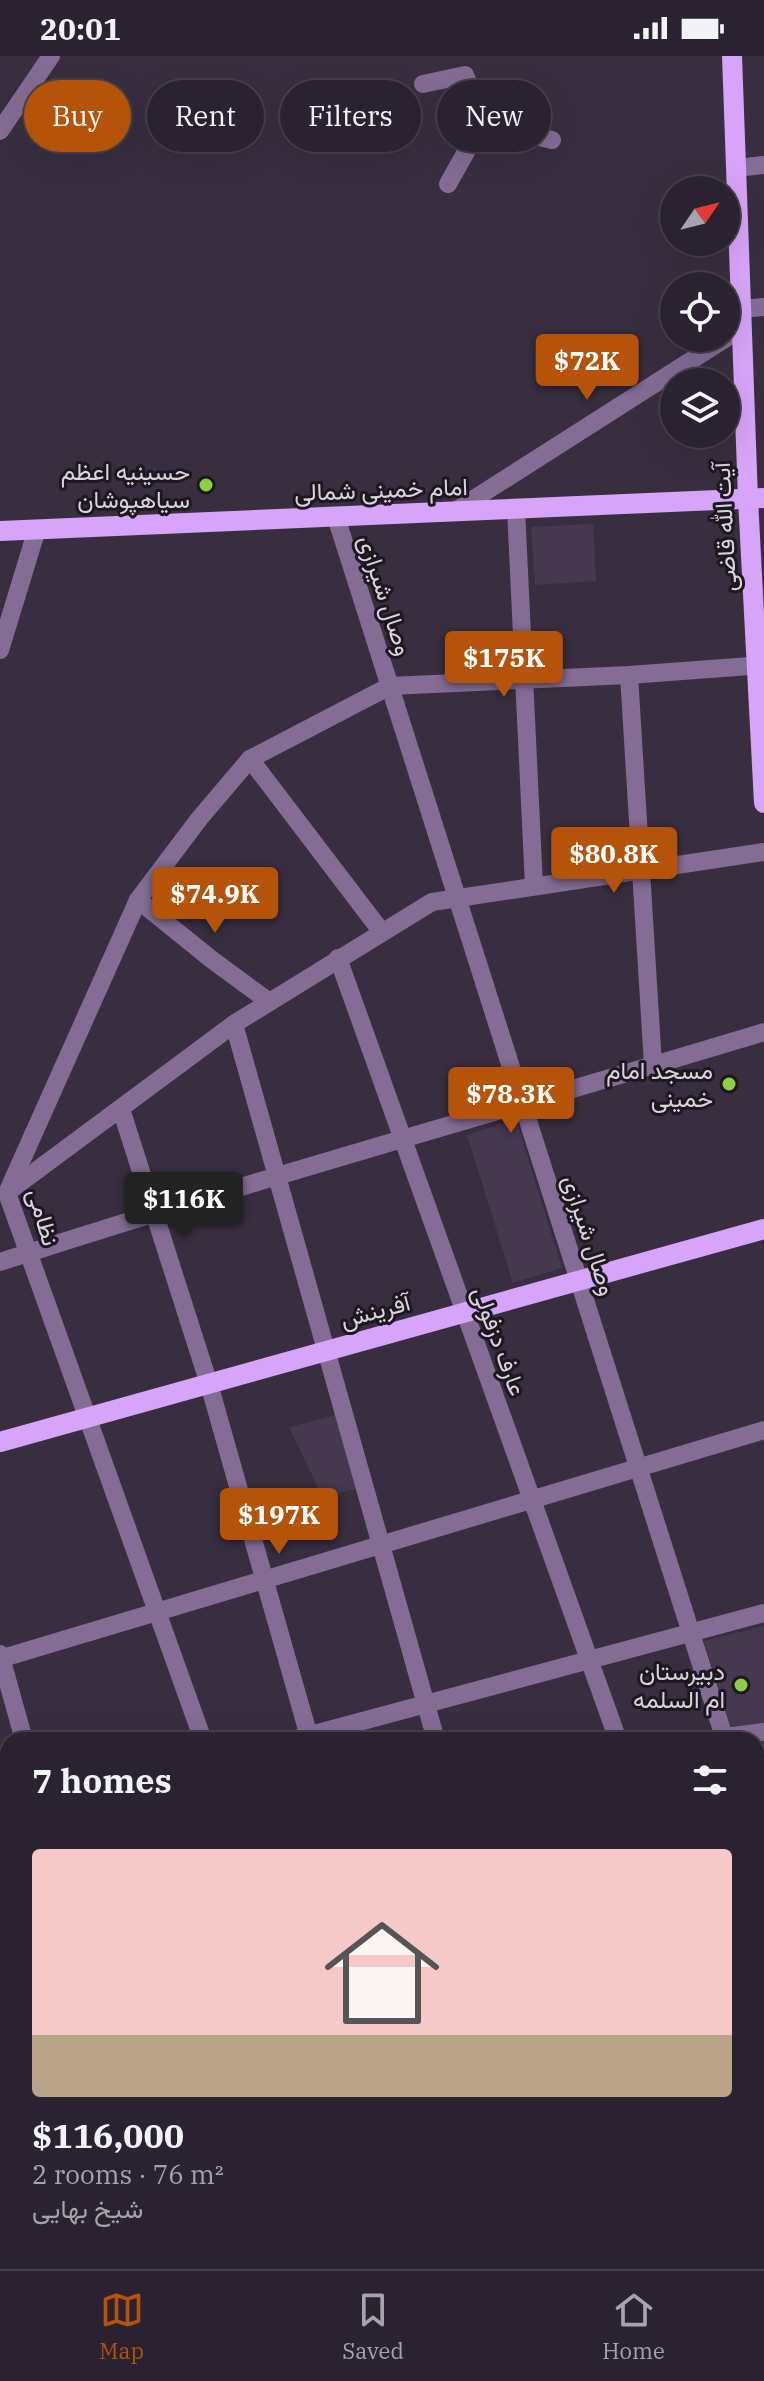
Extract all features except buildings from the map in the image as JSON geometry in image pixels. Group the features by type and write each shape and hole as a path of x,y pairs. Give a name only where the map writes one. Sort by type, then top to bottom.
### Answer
{"main road":[{"name":"آیت الله قاضی","path":"732,56 741,319 756,499 764,803"},
{"name":"امام خمینی شمالی","path":"0,531 756,499"},
{"name":"آفرینش","path":"0,1442 764,1229"}],"street":[{"path":"0,131 51,56"},
{"path":"442,80 465,75 467,80"},
{"path":"423,84 437,81"},
{"path":"448,184 466,152"},
{"path":"736,168 764,165"},
{"path":"455,511 741,319 764,307"},
{"path":"516,509 534,886"},
{"name":"وصال شیرازی","path":"336,517 723,1732"},
{"path":"0,650 37,529"},
{"path":"390,686 629,675 760,665"},
{"path":"629,675 653,1065"},
{"name":"نظامی","path":"200,1732 89,1417 29,1253 3,1193 138,900 199,819 250,759 390,686"},
{"path":"250,759 381,931"},
{"path":"3,1193 234,1024 432,902 764,852"},
{"path":"138,900 268,1001"},
{"name":"عارف دزفولی","path":"338,958 615,1732"},
{"path":"234,1024 434,1732"},
{"path":"0,1262 764,1032"},
{"path":"121,1109 209,1384 264,1580 301,1732"},
{"path":"22,1732 0,1657 764,1430"},
{"path":"328,1732 764,1613"}],"shaded area":[{"path":"593,524 596,581 535,585 531,527"},
{"path":"516,1119 562,1268 513,1283 467,1135"},
{"path":"336,1415 358,1488 323,1498 289,1427"},
{"name":"دبیرستان ام السلمه","path":"764,1626 764,1728 732,1732 704,1641"}],"place":[{"name":"حسینیه اعظم سیاهپوشان","path":"206,485"},
{"name":"مسجد امام خمینی","path":"729,1084"},
{"name":"دبیرستان ام السلمه","path":"741,1685"}]}
